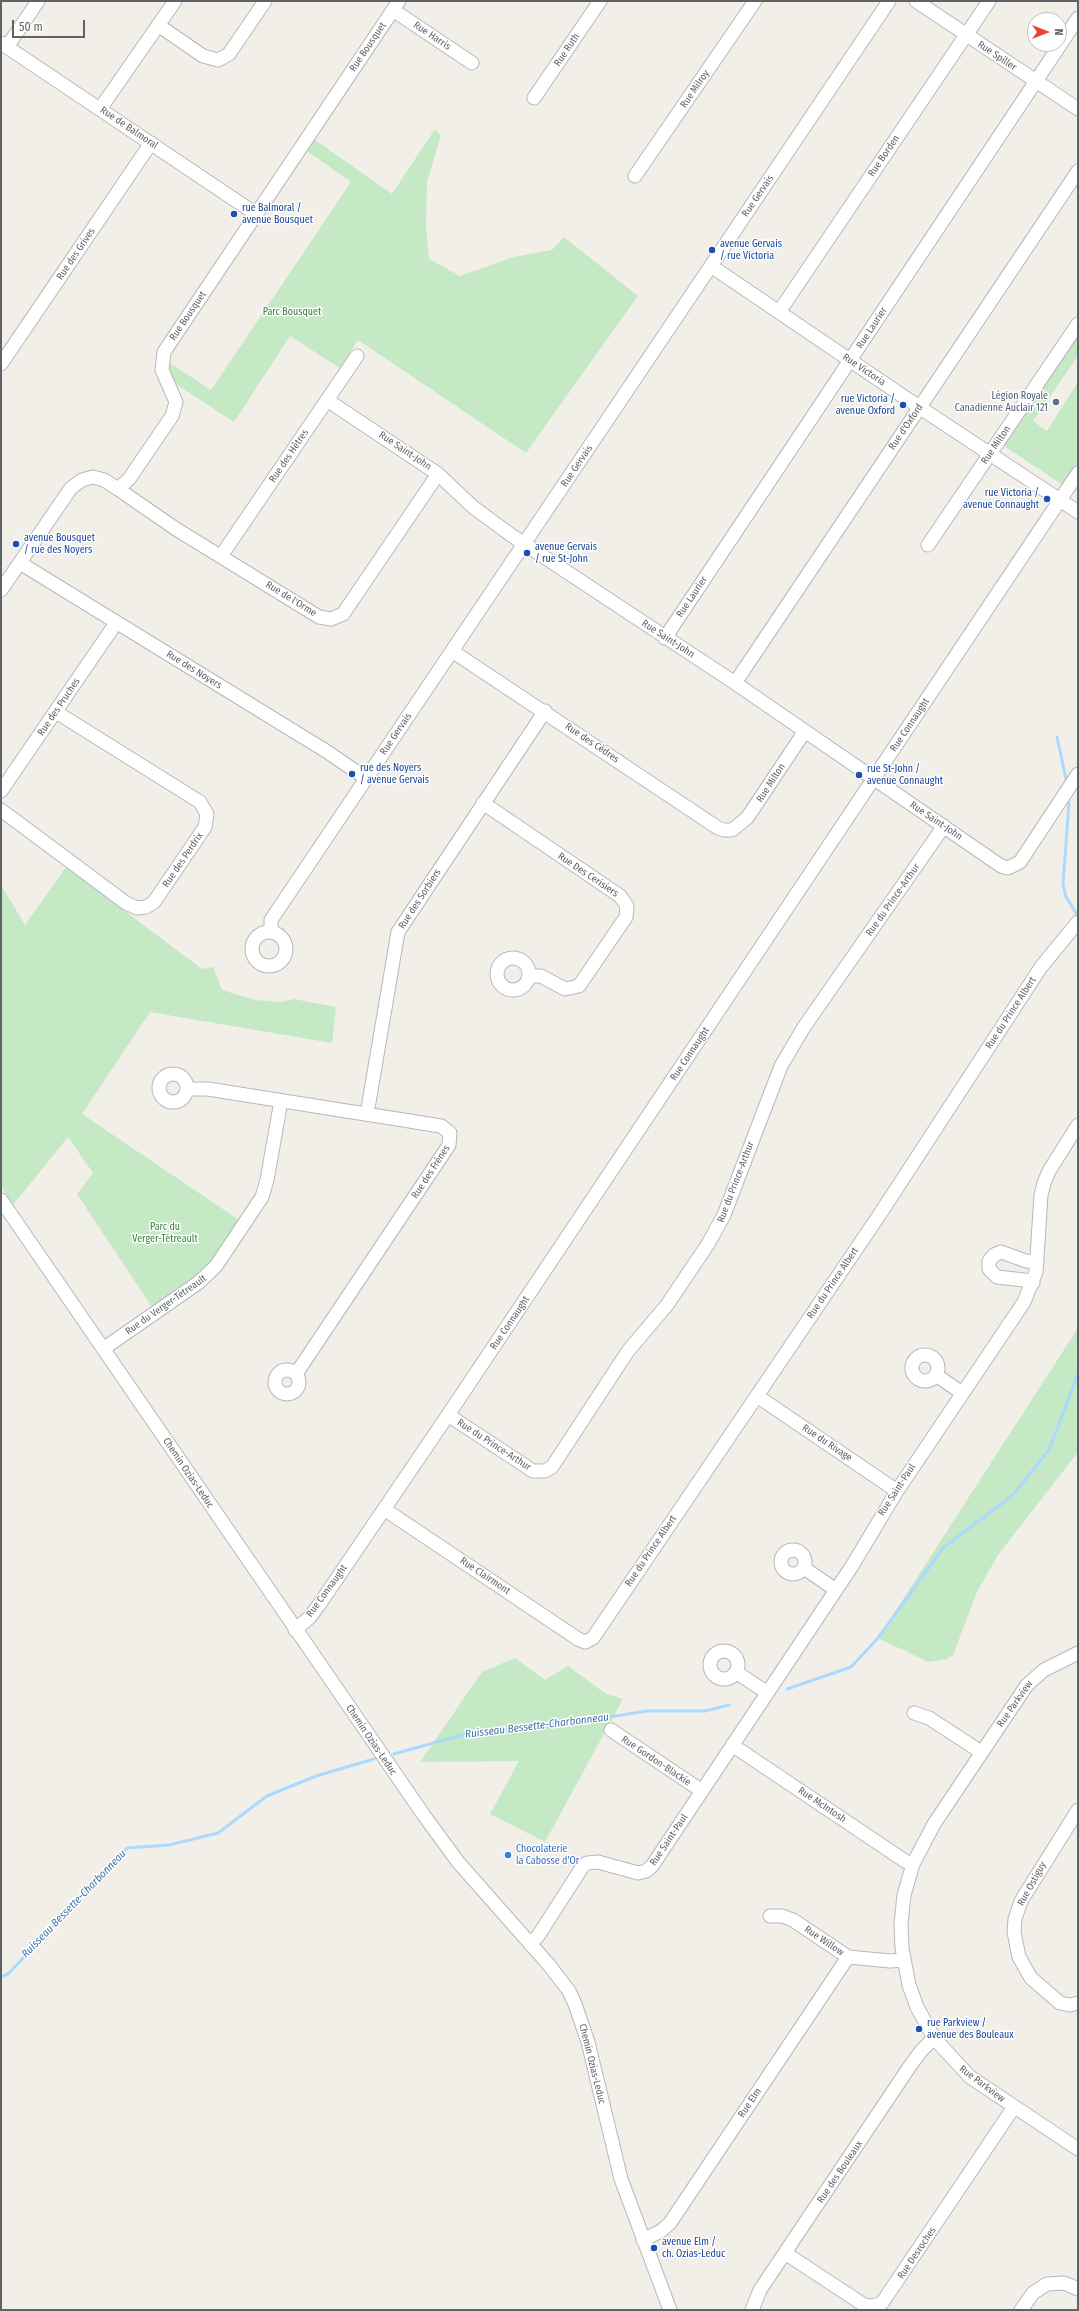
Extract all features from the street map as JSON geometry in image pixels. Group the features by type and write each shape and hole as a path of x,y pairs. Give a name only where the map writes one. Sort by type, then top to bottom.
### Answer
{"street":[{"path":"4,45 38,1"},
{"path":"100,109 175,1"},
{"path":"158,25 203,56 218,60 229,54 265,1"},
{"name":"Rue Ruth","path":"534,98 600,1"},
{"name":"Rue Milroy","path":"635,176 755,1"},
{"name":"Rue Gervais","path":"271,931 271,920 888,1"},
{"name":"Rue Spiller","path":"916,1 1078,110"},
{"name":"Rue Borden","path":"779,312 989,1"},
{"name":"Rue Harris","path":"396,6 472,63"},
{"name":"Rue Bousquet","path":"118,489 129,480 175,409 174,395 162,370 164,352 396,6"},
{"name":"Rue Laurier","path":"665,638 1078,18"},
{"name":"Rue de Balmoral","path":"4,45 256,214"},
{"name":"Rue des Grives","path":"1,364 151,144"},
{"name":"Rue d'Oxford","path":"735,684 1078,171"},
{"name":"Rue Victoria","path":"711,266 850,361 1078,512"},
{"name":"Rue Milton","path":"928,545 1078,324"},
{"name":"Rue des Hêtres","path":"221,556 357,356"},
{"name":"Rue Saint-John","path":"327,400 438,474 473,508 524,544 735,684 1001,866 1008,868 1014,867 1026,856 1078,774"},
{"name":"Rue Connaught","path":"295,1630 310,1617 321,1602 448,1416 1078,473"},
{"name":"Rue de l'Orme","path":"118,489 176,529 319,617 334,619 343,614 438,474"},
{"path":"1,590 65,496 79,482 89,478 97,478 118,489"},
{"name":"Rue des Noyers","path":"20,563 366,778"},
{"name":"Rue des Pruches","path":"1,791 116,622"},
{"name":"Rue des Cèdres","path":"452,651 545,711 718,828 732,830"},
{"name":"Rue des Sorbiers","path":"368,1114 398,932 545,711"},
{"name":"Rue des Perdrix","path":"1,810 126,903 137,908 146,907 154,902 204,830 207,817 200,802 56,712"},
{"name":"Rue Milton","path":"732,830 748,818 804,731"},
{"name":"Rue Des Cerisiers","path":"483,803 620,896 627,906 626,917 579,986 565,989 541,976 529,976"},
{"name":"Rue du Prince-Arthur","path":"448,1416 533,1471 545,1471 552,1467 628,1351 667,1305 711,1239 729,1203 781,1066 804,1027 944,826"},
{"name":"Rue du Prince Albert","path":"585,1642 592,1638 880,1214 1041,968 1078,922"},
{"name":"Rue des Frénes","path":"187,1089 208,1089 443,1126 449,1131 451,1140 296,1374"},
{"name":"Rue du Verger-Tétreault","path":"102,1349 204,1279 216,1266 256,1208 264,1192 281,1101"},
{"name":"Rue Saint-Paul","path":"530,1944 538,1936 583,1866 587,1863 595,1862 638,1873 648,1870 702,1791 766,1692 836,1590 897,1491 1017,1314 1033,1283 1037,1262 1042,1189 1049,1171 1078,1125"},
{"name":"Chemin Ozias-Leduc","path":"1,1200 418,1808 458,1862 559,1978 575,2004 588,2042 613,2151 643,2240 670,2310"},
{"path":"1033,1283 1024,1280 997,1277 989,1270 989,1261 994,1255 1002,1252 1026,1261 1037,1262"},
{"path":"936,1375 962,1393"},
{"name":"Rue du Rivage","path":"756,1396 897,1491"},
{"name":"Rue Clairmont","path":"384,1509 578,1639 585,1642"},
{"path":"804,1568 836,1590"},
{"name":"Rue Parkview","path":"1078,1653 1044,1670 1030,1680 934,1824 913,1864 903,1905 901,1935 904,1960 917,2007 934,2038 966,2074 1078,2150"},
{"path":"736,1672 766,1692"},
{"path":"914,1713 929,1718 981,1752"},
{"name":"Rue Gordon-Blackie","path":"611,1730 702,1791"},
{"name":"Rue McIntosh","path":"732,1745 904,1861 913,1864"},
{"name":"Rue Ostiguy","path":"1078,1810 1020,1901 1015,1919 1014,1932 1019,1956 1031,1978 1060,2002 1070,2005 1078,2003"},
{"name":"Rue Willow","path":"770,1916 782,1916 793,1920 848,1957 890,1961 904,1960"},
{"name":"Rue Elm","path":"643,2240 661,2231 670,2223 848,1957"},
{"name":"Rue des Bouleaux","path":"752,2310 760,2290 920,2051 934,2038"},
{"name":"Rue Desroches","path":"785,2253 864,2305 873,2306 882,2303 1014,2107"},
{"path":"1021,2310 1033,2293 1047,2284 1064,2283 1078,2289"}],"green space":[{"name":"Parc Bousquet","path":"435,129 441,135 427,182 426,225 429,259 460,276 514,257 552,250 564,237 638,296 526,453 358,340 340,368 290,336 234,422 176,384 169,370 168,362 211,390 351,182 307,151 315,140 392,194"},
{"path":"1076,338 1078,339 1078,356 1033,421 1047,431 1078,382 1078,463 1063,485 1004,446"},
{"name":"Parc du Verger-Tétreault","path":"66,867 202,969 213,967 222,990 255,1000 281,1002 294,999 336,1007 332,1043 150,1012 82,1114 239,1220 207,1267 152,1307 77,1194 93,1173 68,1137 13,1205 1,1187 1,885 25,925"},
{"path":"1078,1328 1078,1452 998,1555 977,1592 953,1655 947,1659 928,1662 878,1638"},
{"path":"515,1658 545,1680 568,1666 606,1694 623,1699 545,1842 490,1814 519,1761 420,1762 482,1672"}],"waterway":[{"name":"Ruisseau Bessette-Charbonneau","path":"1057,737 1066,779"},
{"name":"Ruisseau Bessette-Charbonneau","path":"1069,803 1063,884 1066,897 1076,913"},
{"name":"Ruisseau Bessette-Charbonneau","path":"787,1689 851,1667 878,1638 943,1548 1013,1495 1049,1450 1078,1374"},
{"name":"Ruisseau Bessette-Charbonneau","path":"394,1754 469,1733 552,1726 647,1711 705,1711 729,1705"},
{"name":"Ruisseau Bessette-Charbonneau","path":"1,1977 8,1974 127,1848 169,1845 218,1833 267,1796 316,1776 374,1759"}],"place":[{"name":"rue Balmoral / avenue Bousquet","path":"234,214"},
{"name":"avenue Gervais / rue Victoria","path":"712,250"},
{"name":"Légion Royale Canadienne Auclair 121","path":"1056,402"},
{"name":"rue Victoria / avenue Oxford","path":"903,405"},
{"name":"rue Victoria / avenue Connaught","path":"1047,499"},
{"name":"avenue Bousquet / rue des Noyers","path":"16,544"},
{"name":"avenue Gervais / rue St-John","path":"527,553"},
{"name":"rue des Noyers / avenue Gervais","path":"352,774"},
{"name":"rue St-John / avenue Connaught","path":"859,775"},
{"name":"Chocolaterie la Cabosse d'Or","path":"508,1855"},
{"name":"rue Parkview / avenue des Bouleaux","path":"919,2029"},
{"name":"avenue Elm / ch. Ozias-Leduc","path":"654,2248"}]}
